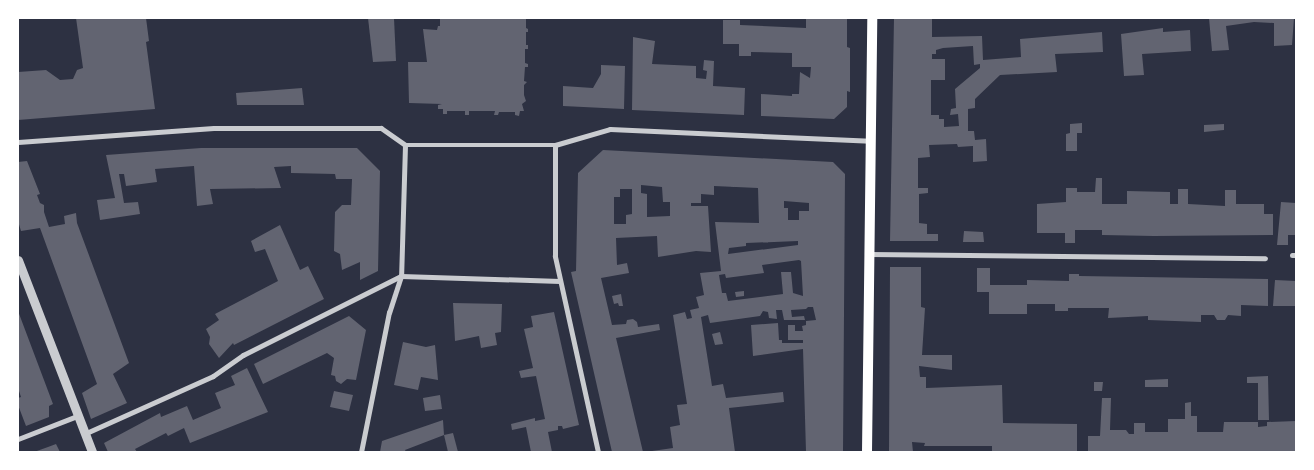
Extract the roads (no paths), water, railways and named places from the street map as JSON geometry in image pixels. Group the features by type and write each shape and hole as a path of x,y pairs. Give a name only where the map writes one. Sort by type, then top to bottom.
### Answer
{"main road":[{"path":"867,452 872,18"}],"street":[{"path":"18,142 214,128 381,128 405,144 555,145 610,129 870,141"},
{"path":"361,452 389,312 401,276 405,144"},
{"path":"555,145 555,256 598,452"},
{"path":"869,254 1265,258"},
{"path":"18,260 76,416 92,452"},
{"path":"84,434 213,376 243,355 401,276 560,281"},
{"path":"18,439 76,416"}]}
